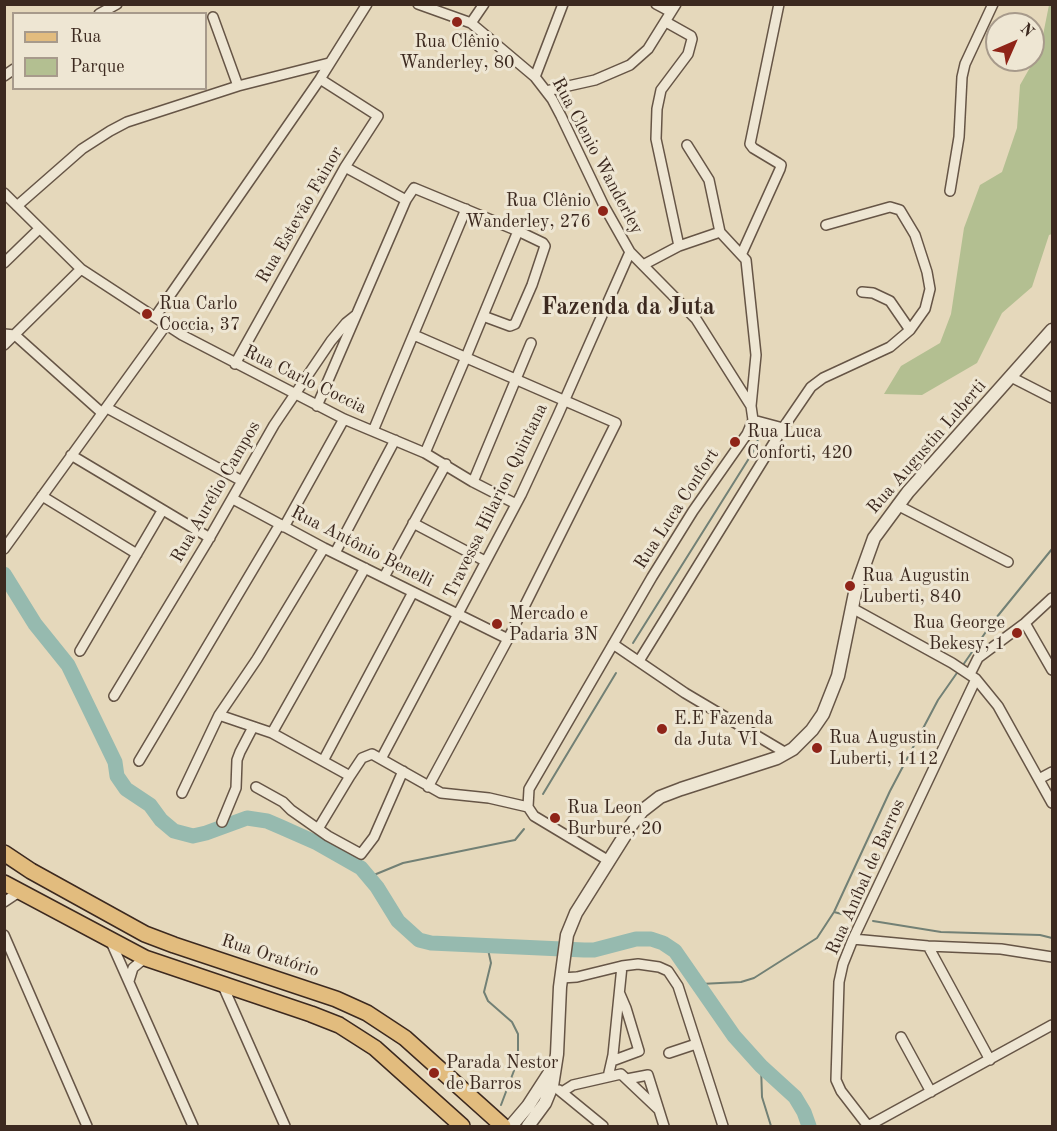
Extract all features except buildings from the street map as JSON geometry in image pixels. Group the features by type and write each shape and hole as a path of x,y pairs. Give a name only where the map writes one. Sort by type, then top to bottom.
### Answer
{"main road":[{"name":"Rua Oratório","path":"4,853 31,871 145,934 329,997 367,1013 405,1038 504,1126"},
{"path":"4,883 111,942 145,958 224,986 245,999 325,1019 358,1036 383,1055 457,1125 464,1115 472,1111 489,1114"}],"street":[{"path":"103,12 117,4"},
{"path":"155,317 320,79 367,4"},
{"name":"Rua Clenio Wanderley","path":"418,4 471,23 535,77 561,116 604,206 630,252 696,319 751,406 753,420"},
{"path":"471,23 484,4"},
{"path":"535,77 563,4"},
{"path":"546,91 595,80 630,65 648,49 674,8 656,4"},
{"path":"742,253 781,165 750,144 779,4"},
{"path":"950,191 959,137 960,85 965,64 993,4"},
{"path":"213,17 238,86"},
{"path":"666,22 691,36 692,39 688,54 662,90 657,109 656,139 679,246"},
{"path":"17,206 75,155 110,131 150,114 238,86 329,63"},
{"name":"Rua Estevão Fainor","path":"235,364 345,167 378,116 320,79"},
{"path":"687,145 709,180 720,232 742,253 749,272 756,342 751,406"},
{"path":"345,167 406,200"},
{"path":"317,406 406,200 414,188 518,231 545,246 532,285 515,324 510,326 483,316"},
{"name":"Rua Carlo Coccia","path":"5,195 81,269 166,325 294,395 425,453 473,482 516,504"},
{"path":"639,661 783,428 812,387 890,347 910,330 925,309 930,289 927,272 915,235 898,209 890,207 826,225"},
{"path":"374,431 466,209"},
{"path":"4,263 39,229"},
{"path":"425,453 518,231"},
{"path":"643,265 679,246 720,232"},
{"name":"Travessa Hilarion Quintana","path":"381,759 516,504 630,252"},
{"path":"4,345 10,335 81,269"},
{"path":"862,292 882,296 891,301 910,330"},
{"name":"Rua Aurélio Campos","path":"114,696 210,538 274,425 340,330 358,313"},
{"path":"4,549 166,325"},
{"name":"Rua Augustin Luberti","path":"552,1086 562,967 567,935 576,913 632,824 642,811 660,798 777,758 801,742 823,714 838,676 856,588 867,552 880,528 897,505 1053,330"},
{"path":"10,335 104,411 242,481"},
{"path":"414,335 616,423 508,639 428,787"},
{"path":"473,482 531,343"},
{"path":"1011,377 1053,398"},
{"path":"139,761 344,419"},
{"path":"753,420 783,428"},
{"name":"Rua Luca Confort","path":"528,807 529,789 613,644 693,511 747,434 753,420"},
{"path":"335,553 394,440"},
{"path":"70,455 210,538"},
{"path":"384,577 446,464"},
{"path":"42,496 137,554"},
{"name":"Rua Antônio Benelli","path":"233,499 324,548 508,639"},
{"path":"897,505 1008,562"},
{"path":"80,651 162,511"},
{"path":"413,523 485,561"},
{"path":"182,793 219,715 257,659 324,548"},
{"path":"272,733 365,568"},
{"path":"323,761 413,592"},
{"name":"Rua Aníbal de Barros","path":"868,1126 841,1091 835,1074 839,982 853,939 978,658 1025,623 1053,598"},
{"path":"852,608 970,675 998,706 1053,803"},
{"path":"1025,623 1053,670"},
{"path":"613,644 685,693 786,753"},
{"path":"219,715 272,733 323,761 348,779"},
{"path":"222,822 236,788 237,760 253,727"},
{"path":"318,829 358,762 366,755 372,754 445,795 489,798 528,807 534,816 609,861"},
{"path":"256,787 283,802 328,836 362,854 374,837 403,771"},
{"path":"1038,779 1053,772"},
{"path":"4,902 19,892"},
{"path":"4,935 87,1126"},
{"path":"853,939 1001,950 1053,957"},
{"path":"111,942 193,1126"},
{"path":"928,946 990,1060"},
{"path":"129,981 133,968 145,958"},
{"path":"562,967 577,977 638,964 659,967 668,971 678,986 723,1126"},
{"path":"608,1077 612,1060 622,966"},
{"path":"224,986 285,1126"},
{"path":"612,1060 639,1051 620,994"},
{"path":"237,1015 245,999"},
{"path":"868,1126 1053,1025"},
{"path":"902,1037 931,1092"},
{"path":"669,1053 696,1044"},
{"path":"511,1126 528,1106 552,1086 573,1085 621,1074 659,1110"},
{"path":"627,1079 648,1075 664,1126"},
{"path":"528,1126 545,1103 552,1086"},
{"path":"552,1086 603,1126"}],"green space":[{"path":"1049,5 1052,5 1052,234 1049,235 1032,287 1002,313 977,363 922,395 884,394 901,366 940,343 951,314 964,228 980,185 1002,172 1017,128 1020,85 1027,72 1045,72 1045,25"}],"waterway":[{"path":"633,643 758,444 757,435"},
{"path":"963,665 992,623 1052,549"},
{"path":"4,574 35,624 68,665 115,762 117,776 126,789 150,805 161,820 174,831 193,836 247,818 267,821 281,827 317,843 361,868 377,887 398,921 419,940 431,943 584,950 594,950 636,939 651,939 663,943 675,951 734,1036 761,1066 795,1097 809,1126"},
{"path":"700,984 741,982 754,978 817,938 834,912 890,791 938,700 959,670"},
{"path":"543,794 616,673"},
{"path":"369,877 403,863 515,840 524,829"},
{"path":"834,912 853,917"},
{"path":"873,921 941,932 1040,935 1052,938"},
{"path":"487,945 491,963 484,992 488,1001 512,1022 518,1034 518,1060 501,1105"},
{"path":"761,1066 762,1097 771,1126"}],"place":[{"name":"Rua Clênio Wanderley, 80","path":"457,22"},
{"name":"Rua Clênio Wanderley, 276","path":"603,211"},
{"name":"Rua Carlo Coccia, 37","path":"147,314"},
{"name":"Rua Luca Conforti, 420","path":"735,442"},
{"name":"Rua Augustin Luberti, 840","path":"850,586"},
{"name":"Mercado e Padaria 3N","path":"497,624"},
{"name":"Rua George Bekesy, 1","path":"1017,633"},
{"name":"E.E Fazenda da Juta VI","path":"662,729"},
{"name":"Rua Augustin Luberti, 1112","path":"817,748"},
{"name":"Rua Leon Burbure, 20","path":"555,818"},
{"name":"Parada Nestor de Barros","path":"434,1073"}],"district":[{"name":"Fazenda da Juta","path":"628,308"}]}
